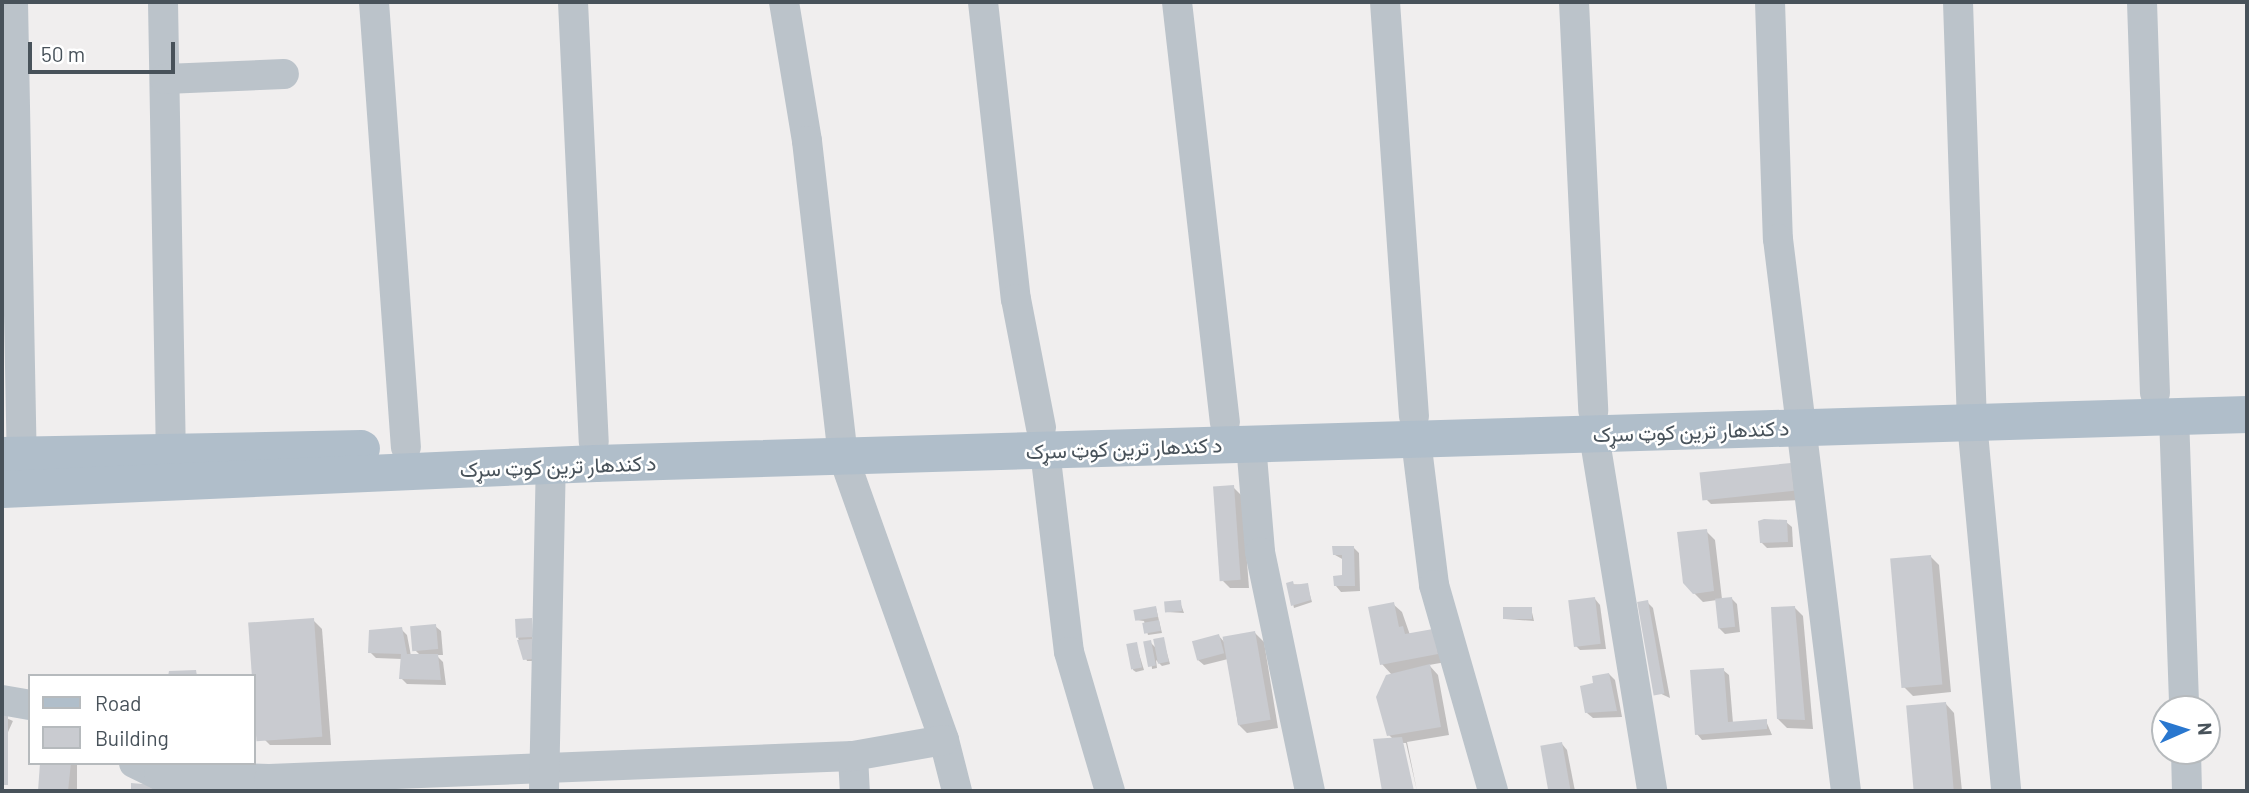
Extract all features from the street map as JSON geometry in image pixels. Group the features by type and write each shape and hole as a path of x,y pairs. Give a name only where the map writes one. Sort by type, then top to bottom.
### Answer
{"main road":[{"name":"د کندهار ترين کوټ سړک","path":"2165,405 2247,391"},
{"name":"د کندهار ترين کوټ سړک","path":"12,455 70,471 551,466 842,445 1971,410 2165,405 2247,414"},
{"name":"د کندهار ترين کوټ سړک","path":"2,489 70,471 171,452 594,441 842,445"}],"street":[{"path":"12,455 10,260 13,2"},
{"path":"163,2 171,452"},
{"path":"374,2 406,447"},
{"path":"573,2 594,441"},
{"path":"784,2 807,141 842,445 944,740 957,791"},
{"path":"983,2 1016,299 1043,439 1069,652 1110,791"},
{"path":"1177,2 1238,433 1310,791"},
{"path":"1385,2 1415,428 1434,585 1493,791"},
{"path":"1574,2 1593,423 1652,791"},
{"path":"1770,2 1779,239 1846,791"},
{"path":"1958,2 1971,410 1978,535 2006,791"},
{"path":"2142,2 2183,695"},
{"path":"164,79 284,74"},
{"path":"544,780 551,466"},
{"path":"2,700 28,705"},
{"path":"138,765 159,775 269,779 544,780 853,756 944,740"},
{"path":"853,756 855,791"},
{"path":"2186,765 2187,791"}],"building":[{"path":"1791,463 1794,491 1702,500 1700,473"},
{"path":"1234,485 1241,580 1220,581 1213,486"},
{"path":"1787,520 1788,542 1760,543 1758,521"},
{"path":"1707,529 1714,591 1693,594 1683,583 1677,532"},
{"path":"1332,546 1354,546 1355,586 1334,586 1333,576 1342,575 1342,555 1333,555"},
{"path":"1931,555 1942,685 1901,688 1890,559"},
{"path":"1293,581 1294,585 1308,583 1311,600 1291,606 1286,583"},
{"path":"1595,597 1601,644 1574,647 1568,600"},
{"path":"1732,597 1735,627 1718,629 1715,599"},
{"path":"1181,600 1182,611 1165,612 1164,601"},
{"path":"1648,600 1664,694 1654,695 1637,602"},
{"path":"1394,602 1399,627 1403,626 1405,634 1433,629 1438,654 1380,665 1368,607"},
{"path":"1156,606 1158,617 1135,621 1133,610"},
{"path":"1795,606 1805,720 1777,719 1771,607"},
{"path":"1503,607 1532,607 1532,619 1503,619"},
{"path":"314,618 322,737 256,741 256,674 252,674 248,623"},
{"path":"532,618 533,637 516,638 515,619"},
{"path":"1159,620 1161,631 1144,634 1142,623"},
{"path":"436,624 438,649 412,651 410,626"},
{"path":"402,627 407,654 438,654 441,680 399,679 401,654 368,653 369,630"},
{"path":"1255,631 1271,720 1238,725 1223,637"},
{"path":"1219,634 1224,653 1197,661 1192,641"},
{"path":"1164,637 1169,662 1158,664 1153,639"},
{"path":"532,639 533,659 523,660 517,640"},
{"path":"1151,640 1156,666 1148,667 1143,642"},
{"path":"1137,642 1142,668 1131,670 1126,644"},
{"path":"1430,664 1441,727 1387,736 1376,697 1386,675"},
{"path":"1724,668 1728,722 1767,719 1767,729 1695,735 1690,670"},
{"path":"196,670 197,674 168,674 169,671"},
{"path":"1609,673 1617,711 1585,713 1580,686 1593,683 1592,676"},
{"path":"1946,702 1954,791 1914,791 1906,705"},
{"path":"2,714 8,714 8,785 2,785"},
{"path":"1402,737 1414,791 1382,791 1373,739"},
{"path":"1562,742 1571,791 1548,791 1540,746"},
{"path":"40,765 71,765 68,791 38,791"},
{"path":"131,783 201,789 201,791 131,791"}]}
